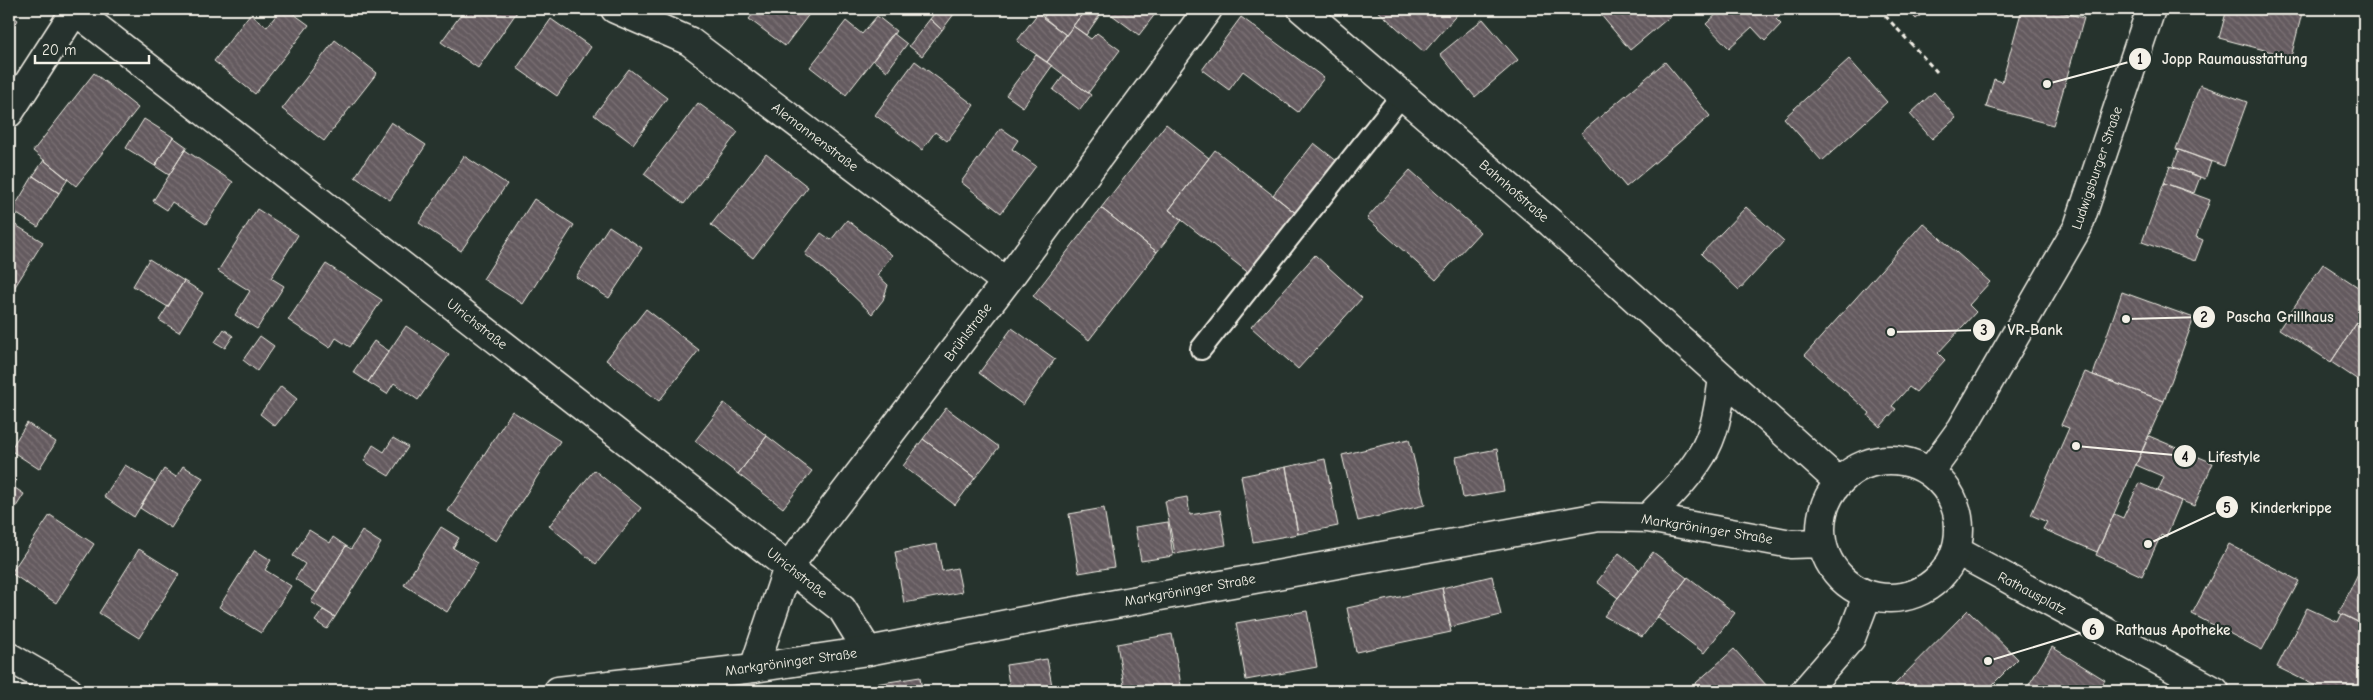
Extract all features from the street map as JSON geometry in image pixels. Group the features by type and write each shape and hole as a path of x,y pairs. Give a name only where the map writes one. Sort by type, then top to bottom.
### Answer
{"street":[{"path":"9,113 75,9"},
{"name":"Ulrichstraße","path":"75,9 842,609 868,651"},
{"name":"Alemannenstraße","path":"615,9 689,41 1006,282"},
{"name":"Brühlstraße","path":"754,668 788,567 1006,282 1208,9"},
{"name":"Bahnhofstraße","path":"1302,9 1551,223 1839,482"},
{"name":"Ludwigsburger Straße","path":"1930,472 1962,428 2078,227 2151,9"},
{"path":"1648,518 1680,484 1702,455 1717,417 1723,378"},
{"path":"1900,460 1930,472 1951,494 1960,522 1957,551 1936,582 1904,598 1867,596 1837,576 1821,544 1823,510 1839,482 1867,464 1900,460"},
{"name":"Markgröninger Straße","path":"558,691 754,668 868,651 1059,614 1599,517 1648,518 1791,544 1821,544"},
{"name":"Rathausplatz","path":"1957,551 2214,691"},
{"path":"1805,691 1851,638 1867,596"},
{"path":"9,657 68,691"}],"lane":[{"path":"1202,350 1402,95"}],"path":[{"path":"1879,9 1937,72"}],"building":[{"path":"173,9 184,9 180,14"},
{"path":"281,9 287,9 309,25 255,94 214,61 250,14 267,27"},
{"path":"465,9 519,9 478,68 441,42"},
{"path":"757,9 813,9 785,46 749,19"},
{"path":"938,9 957,10 942,30 930,19"},
{"path":"1049,9 1086,9 1066,35 1043,18"},
{"path":"1086,9 1104,9 1086,35 1073,26"},
{"path":"1104,9 1159,9 1139,35"},
{"path":"1376,9 1460,9 1461,10 1424,52"},
{"path":"1596,9 1679,9 1630,50"},
{"path":"1722,9 1788,9 1776,19 1781,24 1765,41 1752,27 1729,48 1706,24"},
{"path":"1907,9 1928,9 1916,19"},
{"path":"2022,9 2050,9 2084,18 2053,125 1986,107 1994,79 2002,82"},
{"path":"2227,9 2303,9 2291,57 2219,38"},
{"path":"1038,13 1066,35 1047,62 1017,41"},
{"path":"9,14 18,20 9,32"},
{"path":"877,16 896,31 846,95 810,67 846,21 862,34"},
{"path":"1241,17 1324,78 1298,112 1243,71 1229,90 1202,70"},
{"path":"551,19 591,47 557,96 517,68"},
{"path":"930,19 942,30 922,56 909,46"},
{"path":"1483,19 1518,60 1475,97 1440,54"},
{"path":"1073,26 1091,39 1097,33 1120,50 1088,93 1047,62"},
{"path":"893,33 907,44 887,71 873,60"},
{"path":"335,40 377,73 324,141 282,109"},
{"path":"1036,55 1052,66 1023,107 1006,95"},
{"path":"1849,59 1887,102 1822,161 1784,118"},
{"path":"915,61 974,105 947,141 935,132 922,150 875,115"},
{"path":"1665,62 1710,116 1626,187 1581,133"},
{"path":"629,69 667,98 633,144 594,115"},
{"path":"94,73 138,108 76,186 33,151"},
{"path":"1064,75 1091,95 1080,110 1053,90"},
{"path":"2200,85 2247,102 2224,166 2176,149"},
{"path":"1934,92 1956,118 1932,139 1910,114"},
{"path":"698,103 738,132 684,204 644,174"},
{"path":"144,119 173,137 155,166 126,148"},
{"path":"391,122 426,145 390,200 355,177"},
{"path":"1166,124 1209,158 1169,210 1182,220 1157,252 1101,208"},
{"path":"1001,128 1018,140 1012,149 1036,166 1001,213 961,182"},
{"path":"173,137 187,147 169,175 155,166"},
{"path":"1314,143 1338,162 1297,214 1273,195"},
{"path":"185,150 233,182 206,224 172,202 167,210 153,201"},
{"path":"1215,150 1297,214 1250,274 1169,210"},
{"path":"2179,150 2211,162 2205,179 2173,167"},
{"path":"766,154 808,187 753,258 711,225"},
{"path":"464,156 507,184 461,251 419,223"},
{"path":"44,160 68,179 59,193 33,176"},
{"path":"2170,166 2200,177 2194,193 2164,183"},
{"path":"1410,170 1480,232 1436,280 1367,218"},
{"path":"33,176 59,193 38,227 12,211"},
{"path":"2164,183 2210,200 2196,237 2203,240 2195,261 2142,242"},
{"path":"534,199 574,225 523,304 483,279"},
{"path":"1746,207 1784,241 1739,290 1701,254"},
{"path":"1101,208 1157,252 1089,340 1033,296"},
{"path":"257,209 298,235 271,278 284,286 257,329 235,315 250,291 218,271"},
{"path":"847,220 892,255 877,275 888,285 883,300 872,314 805,254 821,233 831,240"},
{"path":"9,221 43,242 11,293 9,292"},
{"path":"1923,223 1990,282 1969,305 1976,312 1938,353 1945,360 1916,392 1909,387 1892,406 1896,409 1880,427 1868,416 1870,413 1805,355"},
{"path":"609,226 642,248 609,298 576,277"},
{"path":"1315,255 1362,298 1298,369 1251,327"},
{"path":"149,259 184,281 168,307 133,286"},
{"path":"326,264 382,300 350,347 336,338 330,348 288,320"},
{"path":"2323,264 2364,291 2364,312 2331,362 2279,329"},
{"path":"184,281 203,293 179,332 159,320"},
{"path":"2122,292 2194,318 2164,401 2093,375"},
{"path":"646,309 699,350 659,401 606,360"},
{"path":"2364,312 2364,384 2331,362"},
{"path":"406,326 449,355 418,400 394,383 387,394 368,382"},
{"path":"1012,328 1055,359 1023,405 979,373"},
{"path":"224,329 233,336 225,348 215,342"},
{"path":"260,336 274,346 257,371 243,360"},
{"path":"374,341 389,351 368,382 353,372"},
{"path":"2085,372 2164,401 2097,552 2043,529 2047,522 2031,515 2069,428 2061,425"},
{"path":"281,386 297,399 275,426 260,414"},
{"path":"724,403 767,436 738,474 695,441"},
{"path":"946,408 999,447 975,478 923,439"},
{"path":"512,411 560,441 496,541 448,511"},
{"path":"27,423 56,442 39,469 10,450"},
{"path":"767,436 812,471 783,508 738,474"},
{"path":"2149,436 2213,463 2194,506 2158,491 2164,477 2136,465"},
{"path":"393,438 408,447 389,476 364,461 373,445 384,452"},
{"path":"923,439 975,478 955,505 903,466"},
{"path":"1409,439 1425,505 1358,521 1342,455"},
{"path":"1497,449 1504,491 1463,498 1456,457"},
{"path":"1325,459 1338,526 1298,534 1286,467"},
{"path":"125,465 155,483 134,517 104,497"},
{"path":"183,466 203,478 171,528 140,508 164,469 176,477"},
{"path":"1286,467 1298,534 1253,542 1241,476"},
{"path":"594,470 641,508 596,564 549,526"},
{"path":"9,476 16,480 12,486 24,494 9,518"},
{"path":"2139,483 2181,501 2166,537 2161,535 2142,576 2096,555 2114,514 2123,518"},
{"path":"1187,497 1190,515 1220,510 1226,545 1175,554 1165,501"},
{"path":"1104,508 1114,567 1079,573 1069,514"},
{"path":"50,515 94,544 56,603 11,573"},
{"path":"1168,522 1173,556 1141,561 1135,527"},
{"path":"441,527 459,538 453,548 478,563 447,612 404,585"},
{"path":"309,530 330,543 333,537 346,546 317,593 295,579 305,564 293,556"},
{"path":"362,531 381,543 335,617 311,602 346,546 351,549"},
{"path":"937,544 942,571 957,568 962,592 904,603 895,552"},
{"path":"2229,544 2299,581 2262,650 2192,614"},
{"path":"139,549 179,574 139,638 99,613"},
{"path":"255,550 271,560 265,570 291,586 261,633 219,607"},
{"path":"1653,552 1687,578 1642,637 1604,616"},
{"path":"1619,553 1639,569 1618,598 1597,582"},
{"path":"2364,561 2364,625 2339,613"},
{"path":"1492,576 1501,615 1451,627 1442,588"},
{"path":"1688,577 1735,613 1704,653 1657,617"},
{"path":"1442,588 1451,632 1356,652 1347,608"},
{"path":"2307,608 2338,622 2342,614 2364,625 2364,691 2326,691 2277,667"},
{"path":"323,610 335,617 327,629 315,621"},
{"path":"1968,610 2018,659 1986,691 1901,691 1894,685"},
{"path":"1307,611 1317,667 1246,680 1236,623"},
{"path":"1172,634 1182,691 1125,691 1117,644"},
{"path":"2052,647 2105,680 2098,691 2025,691"},
{"path":"1734,649 1767,686 1761,691 1687,691"},
{"path":"1047,659 1053,691 1010,691 1006,665"},
{"path":"920,677 922,691 883,691 882,683"},
{"path":"882,683 883,691 839,691 839,688"},
{"path":"2113,686 2123,691 2110,691"}],"place":[{"name":"Jopp Raumausstattung","path":"2047,84"},
{"name":"Pascha Grillhaus","path":"2126,319"},
{"name":"VR-Bank","path":"1891,332"},
{"name":"Lifestyle","path":"2076,446"},
{"name":"Kinderkrippe","path":"2148,544"},
{"name":"Rathaus Apotheke","path":"1988,661"}]}
